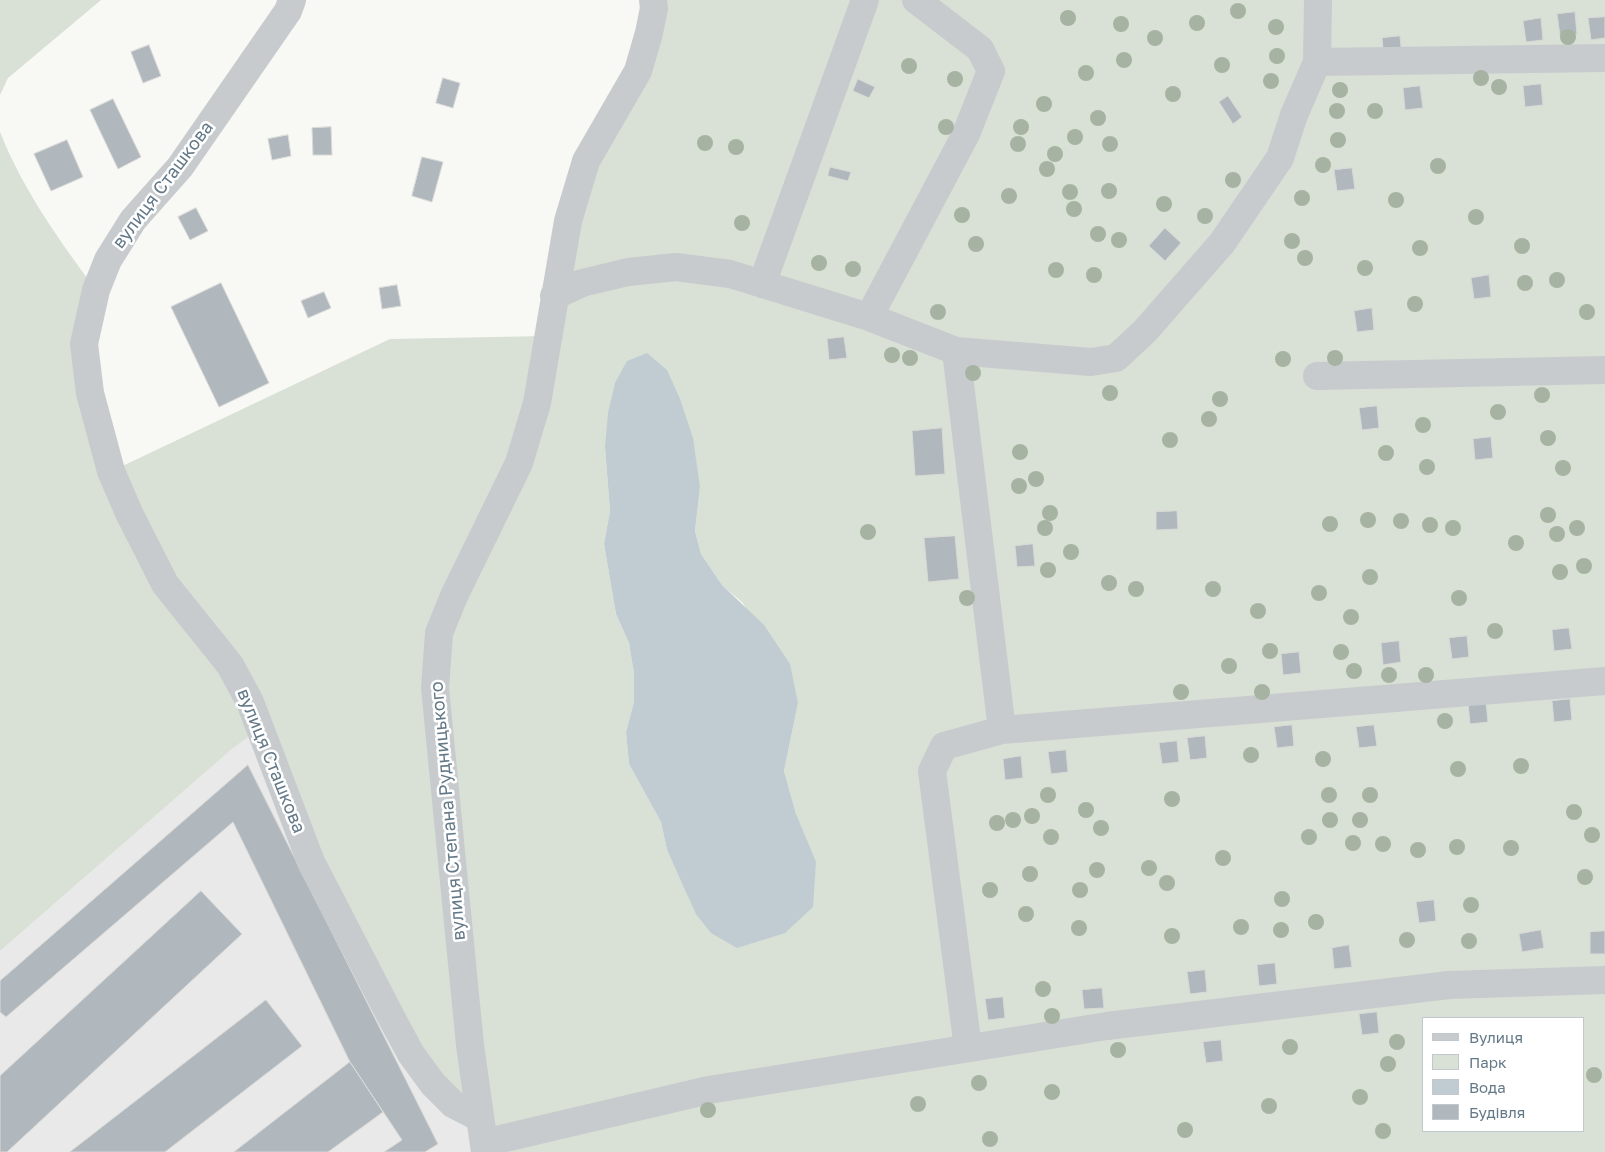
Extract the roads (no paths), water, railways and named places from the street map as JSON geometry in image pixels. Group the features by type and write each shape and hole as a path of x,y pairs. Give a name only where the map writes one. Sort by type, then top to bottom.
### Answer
{"street":[{"name":"вулиця Сташкова","path":"292,0 288,11 202,136 180,167 133,220 108,260 96,290 84,344 90,394 111,471 129,513 165,584 230,665 250,702 311,862 389,1013 411,1054 433,1084 483,1138"},
{"path":"762,284 864,0"},
{"path":"869,317 966,134 990,72 980,49 916,0"},
{"path":"554,296 582,283 628,272 676,267 730,274 869,317 956,351 1091,362 1116,358 1145,331 1222,243 1280,158 1294,114 1317,62 1318,0"},
{"name":"вулиця Степана Рудницького","path":"483,1138 470,1045 435,688 439,633 454,596 519,463 537,403 568,221 586,161 638,71 660,3"},
{"path":"1317,62 1605,58"},
{"path":"956,351 1002,730"},
{"path":"1316,376 1605,370"},
{"path":"968,1048 932,771 944,746 1002,730 1605,681"},
{"path":"483,1138 710,1090 1108,1026 1449,985 1605,980"}],"water":[{"path":"647,353 667,370 680,399 693,438 700,487 695,531 701,554 722,585 764,625 790,664 798,703 784,771 796,814 816,862 813,907 785,933 737,948 711,933 696,914 667,850 661,822 629,764 626,732 634,702 634,674 629,643 616,614 604,544 610,511 605,447 608,413 615,383 627,361"}]}
